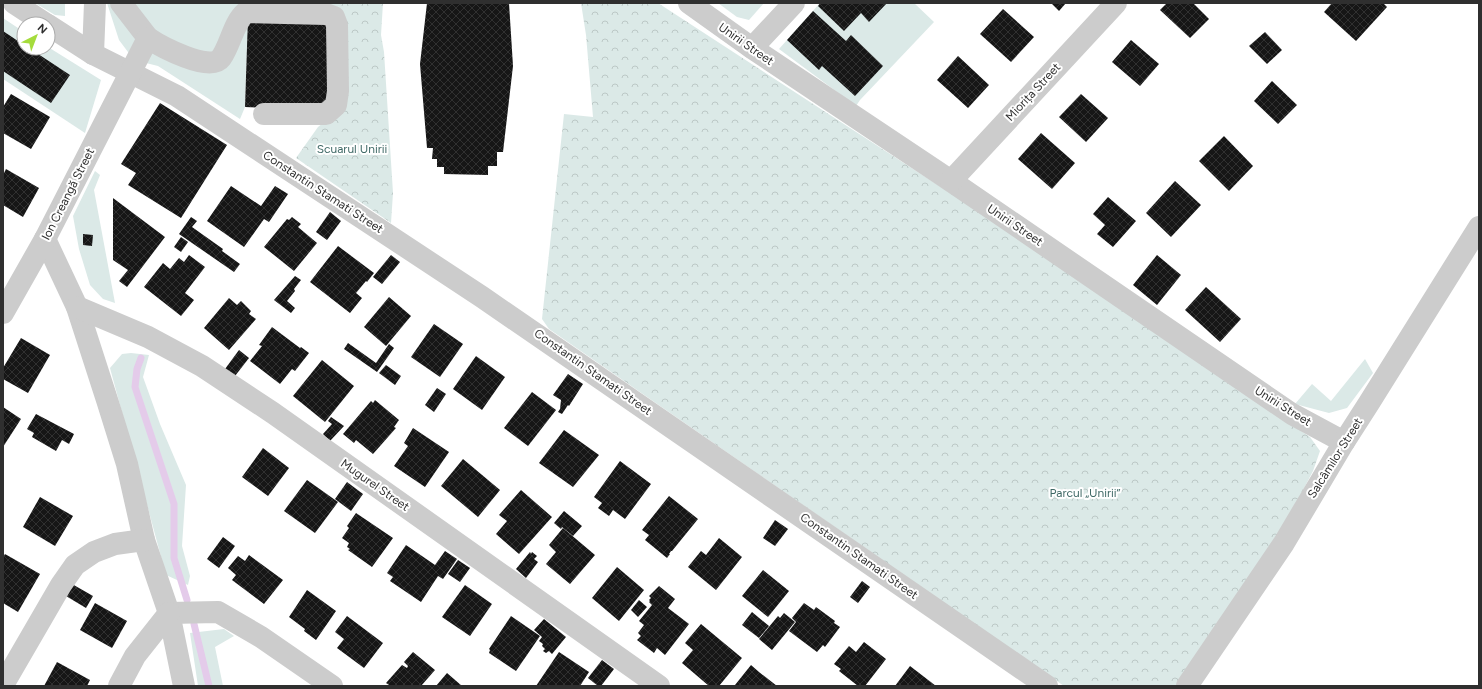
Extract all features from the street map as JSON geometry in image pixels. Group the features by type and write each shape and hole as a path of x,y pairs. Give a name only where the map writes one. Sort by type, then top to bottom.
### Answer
{"street":[{"name":"Constantin Stamati Street","path":"14,3 34,16"},
{"path":"93,54 95,3"},
{"path":"121,3 148,38 162,47 198,61 212,63 220,59 240,17 246,12 326,14 334,18 337,25 338,91 336,104 326,114 264,114"},
{"name":"Unirii Street","path":"689,3 752,48 951,181 1292,414 1344,442"},
{"path":"752,48 794,3"},
{"name":"Miorița Street","path":"951,181 1116,3"},
{"name":"Constantin Stamati Street","path":"56,31 93,54 177,96 510,316 1047,686"},
{"name":"Ion Creangă Street","path":"3,313 45,239 148,38"},
{"name":"Salcâmilor Street","path":"1187,686 1284,543 1344,442 1370,403 1479,227"},
{"path":"45,239 77,307 127,464 144,540 169,613 184,686"},
{"name":"Mugurel Street","path":"77,307 148,337 202,366 272,413 659,686"},
{"path":"3,685 61,585 75,565 94,552 115,544 144,540"},
{"path":"169,613 218,612 261,637 332,686"},
{"path":"119,686 135,656 169,613"}],"green space":[{"path":"35,3 65,3 65,16 55,15"},
{"path":"107,3 253,3 248,16 245,107 240,119 158,66 134,60 119,40"},
{"name":"Scuarul Unirii","path":"321,3 383,3 381,35 384,52 393,193 391,223 296,158 318,127 343,107"},
{"name":"Parcul „Unirii”","path":"581,3 658,3 970,206 1310,437 1320,451 1313,471 1287,521 1180,686 1064,686 549,329 542,319 564,114 593,117 586,35"},
{"path":"718,3 764,3 749,20 737,17"},
{"path":"820,3 914,3 934,22 856,106 779,49"},
{"path":"3,18 16,27 16,56 56,56 56,52 101,80 85,133 3,79"},
{"path":"95,171 100,175 94,190 115,303 103,299 90,285 79,249 73,216"},
{"path":"131,353 149,355 143,377 160,424 186,485 182,546 190,576 188,585 166,575 110,368 122,354"},
{"path":"1365,359 1373,373 1347,408 1329,413 1295,404 1312,384 1331,401"},
{"path":"224,629 234,636 215,647 223,686 198,686 190,633"}],"building":[{"path":"427,3 509,3 513,66 503,152 497,152 497,166 488,166 488,175 444,174 444,167 437,167 437,159 432,159 433,148 427,148 420,64"},
{"path":"820,3 887,3 869,22 861,13 844,31 818,6"},
{"path":"1051,3 1066,3 1059,11"},
{"path":"1167,3 1193,3 1209,19 1190,38 1160,10"},
{"path":"1332,3 1383,3 1387,7 1356,41 1324,12"},
{"path":"1003,9 1034,37 1011,62 980,34"},
{"path":"813,11 846,41 851,35 883,66 855,96 822,66 819,70 787,40"},
{"path":"248,16 330,18 327,110 245,107"},
{"path":"3,31 16,40 16,56 41,56 70,75 51,103 3,71"},
{"path":"1265,32 1282,50 1267,64 1249,46"},
{"path":"1131,40 1159,64 1140,86 1112,62"},
{"path":"958,56 989,85 968,108 937,80"},
{"path":"1272,81 1297,105 1278,124 1254,101"},
{"path":"11,94 50,117 31,149 3,133 3,107"},
{"path":"1081,94 1108,118 1086,142 1059,117"},
{"path":"160,103 227,145 181,218 128,185 136,173 121,164"},
{"path":"1041,133 1075,163 1052,189 1018,159"},
{"path":"1224,136 1253,166 1229,191 1199,161"},
{"path":"6,169 39,188 23,217 3,205 3,175"},
{"path":"1175,181 1201,205 1171,237 1146,213"},
{"path":"231,186 261,206 275,186 288,194 269,222 264,219 244,247 207,221"},
{"path":"1108,197 1136,221 1113,247 1097,234 1105,225 1093,214"},
{"path":"113,198 165,237 127,287 119,281 128,270 113,260"},
{"path":"330,212 341,221 327,240 316,232"},
{"path":"191,217 197,221 192,227 223,249 222,251 240,264 234,272 179,234"},
{"path":"292,217 301,224 298,227 317,243 294,271 264,247 287,219 289,220"},
{"path":"83,234 93,235 92,246 83,245"},
{"path":"181,237 188,242 181,252 174,247"},
{"path":"338,246 374,273 356,293 362,298 350,313 310,282"},
{"path":"189,255 205,267 185,293 194,300 181,316 144,287 163,263 170,269 179,258 184,262"},
{"path":"391,255 400,262 382,284 373,277"},
{"path":"1157,255 1181,275 1157,305 1133,285"},
{"path":"295,276 301,280 287,301 295,308 291,313 274,300"},
{"path":"1206,287 1241,319 1220,342 1185,310"},
{"path":"389,297 411,316 386,346 364,327"},
{"path":"229,298 237,305 241,301 251,311 249,314 256,319 229,350 204,328"},
{"path":"434,324 463,344 440,377 411,357"},
{"path":"272,327 309,353 295,371 292,369 280,384 250,361 262,346 259,345"},
{"path":"21,338 50,355 28,393 3,379 3,368"},
{"path":"348,343 376,363 389,344 394,348 377,372 344,349"},
{"path":"239,350 249,358 235,376 225,369"},
{"path":"476,356 505,377 482,410 453,389"},
{"path":"322,360 354,386 325,422 293,396"},
{"path":"386,365 401,376 395,385 379,373"},
{"path":"568,374 583,384 562,414 558,412 560,409 561,400 553,395"},
{"path":"437,388 446,394 434,412 425,405"},
{"path":"532,392 556,410 528,446 504,428"},
{"path":"375,400 399,420 394,427 396,428 373,454 356,440 354,443 343,434 371,401 373,403"},
{"path":"3,407 21,419 3,447"},
{"path":"36,414 74,434 69,444 62,440 56,451 32,437 34,433 27,429"},
{"path":"331,417 344,426 330,441 323,434 332,424 328,421"},
{"path":"413,428 449,452 425,487 394,466 408,446 404,443"},
{"path":"564,430 599,455 573,487 539,463"},
{"path":"263,448 289,468 268,496 242,477"},
{"path":"463,459 500,490 478,517 441,486"},
{"path":"620,461 651,484 625,519 613,510 609,516 598,508 602,503 594,497"},
{"path":"307,480 338,502 315,533 284,511"},
{"path":"347,482 363,494 351,511 335,499"},
{"path":"521,490 552,517 519,554 496,534 507,521 499,515"},
{"path":"669,496 698,519 671,551 667,558 645,540 649,535 642,530"},
{"path":"40,497 73,516 55,546 23,527"},
{"path":"564,511 582,526 573,536 562,527 561,529 554,523"},
{"path":"356,513 393,538 372,567 348,550 350,549 347,547 349,543 342,538 349,528 347,526"},
{"path":"775,520 788,529 775,546 763,538"},
{"path":"563,528 595,555 570,584 546,564 556,552 549,545"},
{"path":"223,537 235,546 219,568 207,559"},
{"path":"719,538 742,557 716,590 688,567 701,551 706,555"},
{"path":"406,545 435,565 445,551 457,559 443,579 438,576 421,602 390,581 393,577 387,573"},
{"path":"530,552 531,554 532,552 537,556 534,559 538,562 526,578 516,569"},
{"path":"5,554 40,574 18,612 3,603 3,557"},
{"path":"249,555 283,580 264,604 232,580 236,575 228,568 238,556 245,561"},
{"path":"458,560 470,568 460,582 448,574"},
{"path":"617,567 644,590 619,621 592,598"},
{"path":"763,570 789,591 768,617 742,596"},
{"path":"862,581 870,587 858,603 850,597"},
{"path":"72,584 93,596 86,608 66,596"},
{"path":"465,585 492,604 470,636 442,617"},
{"path":"659,586 675,599 668,608 689,624 665,655 657,648 654,653 637,640 641,636 638,633 644,625 639,621 652,605 649,602 651,598 649,596"},
{"path":"307,590 336,611 316,640 304,631 305,629 289,617"},
{"path":"639,600 647,607 638,617 631,610"},
{"path":"95,603 127,621 112,648 80,630"},
{"path":"804,603 814,610 816,607 835,621 834,623 840,627 825,647 823,645 817,652 789,631 796,622 792,618"},
{"path":"752,612 769,626 759,638 742,625"},
{"path":"784,613 795,622 772,650 759,639 778,616 780,618"},
{"path":"347,616 383,643 364,668 337,648 344,639 335,632"},
{"path":"511,616 540,636 516,671 489,653 489,649"},
{"path":"544,619 566,637 552,654 549,651 546,653 543,651 545,649 542,646 543,644 539,641 542,637 534,630"},
{"path":"701,624 742,658 719,686 709,686 682,663 693,650 685,643"},
{"path":"864,642 886,659 865,686 858,686 839,671 841,669 834,664 849,646 856,652"},
{"path":"413,652 435,670 421,686 388,686 389,685 386,683 402,665 407,668 408,666 404,662"},
{"path":"559,652 589,672 580,686 536,686"},
{"path":"602,660 614,669 601,686 598,686 588,678"},
{"path":"57,662 90,680 87,686 44,686"},
{"path":"751,665 759,672 777,686 735,685"},
{"path":"910,666 936,686 895,686"},
{"path":"447,673 462,686 436,686"}],"waterway":[{"path":"141,358 137,369 135,387 174,504 174,558 187,600"},
{"path":"194,624 209,686"}]}
